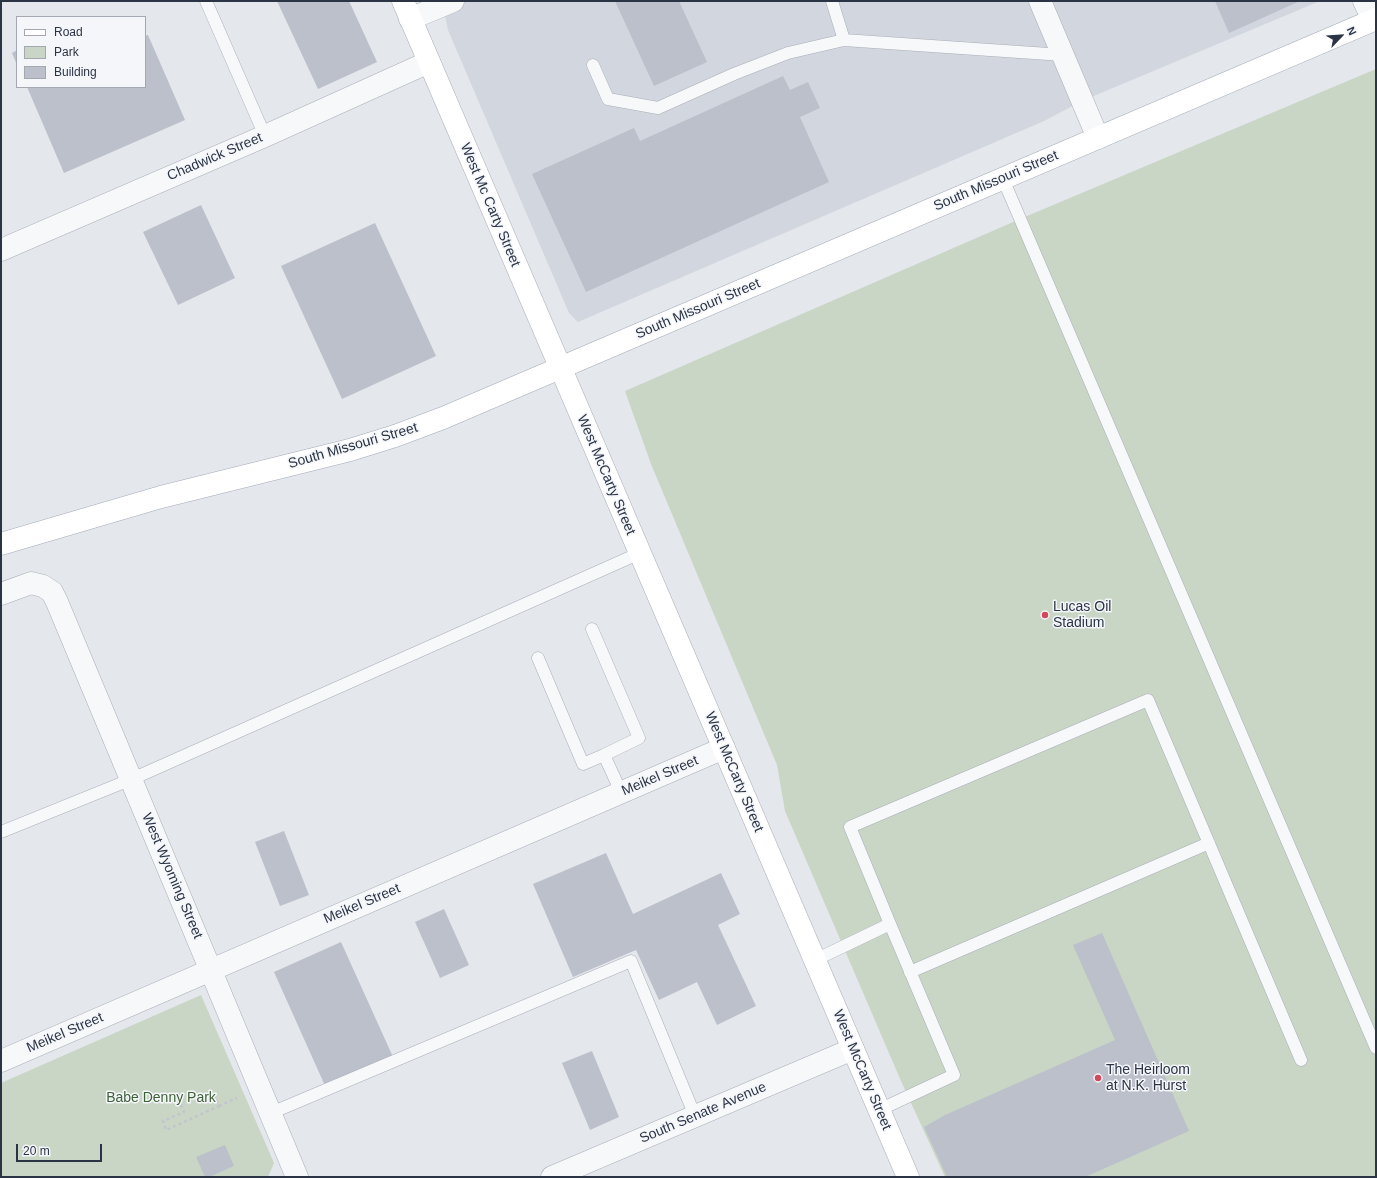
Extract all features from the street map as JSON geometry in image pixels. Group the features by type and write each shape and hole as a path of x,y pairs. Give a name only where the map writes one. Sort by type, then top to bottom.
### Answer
{"main road":[{"name":"West Mc Carty Street","path":"406,10 560,367"},
{"name":"South Missouri Street","path":"1,544 161,497 350,450 395,436 1098,138 1371,14"},
{"name":"West McCarty Street","path":"560,367 908,1177"}],"street":[{"path":"406,10 453,1"},
{"path":"1040,1 1098,138"},
{"name":"Chadwick Street","path":"1,250 265,136 429,62"},
{"name":"West Wyoming Street","path":"1,594 31,583 43,586 52,592 212,970 297,1177"},
{"name":"Meikel Street","path":"1,1061 724,748"},
{"name":"South Senate Avenue","path":"552,1177 854,1049"}],"lane":[{"path":"206,1 265,136"},
{"path":"832,1 844,40"},
{"path":"593,66 608,99 658,108 734,74 788,53 844,40 1063,55"},
{"path":"1003,178 1376,1048"},
{"path":"1,832 132,779 640,553"},
{"path":"538,658 583,764 639,738 592,629"},
{"path":"880,1110 954,1075 850,827 1148,700 1301,1060"},
{"path":"604,755 621,792"},
{"path":"910,972 1209,843"},
{"path":"815,960 890,924"},
{"path":"271,1113 631,961 695,1116"}],"path":[{"path":"179,1100 184,1112 163,1121 166,1130 219,1106"}],"shaded area":[{"path":"442,1 1320,1 1082,101 1044,121 578,322 569,313 448,30"}],"green space":[{"name":"Lucas Oil Stadium","path":"1376,69 1376,1177 945,1177 901,1081 785,811 777,765 651,464 625,391 1020,219"},
{"name":"Babe Denny Park","path":"201,995 274,1163 268,1177 1,1177 1,1083"}],"building":[{"path":"277,1 349,1 377,62 318,89"},
{"path":"615,1 679,1 707,62 654,86"},
{"path":"1215,1 1300,1 1229,33"},
{"path":"148,35 185,120 64,173 27,88 146,88 146,36"},
{"path":"16,51 16,63 12,53"},
{"path":"783,76 790,90 808,82 820,108 800,117 829,182 586,292 532,174 634,128 640,141"},
{"path":"201,205 235,278 178,305 143,232"},
{"path":"375,223 436,356 342,399 281,266"},
{"path":"284,831 309,895 280,906 255,842"},
{"path":"606,853 633,914 721,873 740,914 718,925 756,1006 717,1025 697,982 659,1000 636,950 573,977 533,884"},
{"path":"444,909 469,965 440,978 415,922"},
{"name":"The Heirloom at N.K. Hurst","path":"1102,933 1189,1131 1085,1177 947,1177 924,1127 945,1115 1115,1040 1073,945"},
{"path":"341,942 393,1057 326,1088 274,972"},
{"path":"592,1051 619,1117 590,1130 562,1063"},
{"path":"225,1145 234,1166 209,1177 205,1177 196,1157"}],"place":[{"name":"Lucas Oil Stadium","path":"1045,615"},
{"name":"The Heirloom at N.K. Hurst","path":"1098,1078"}]}
